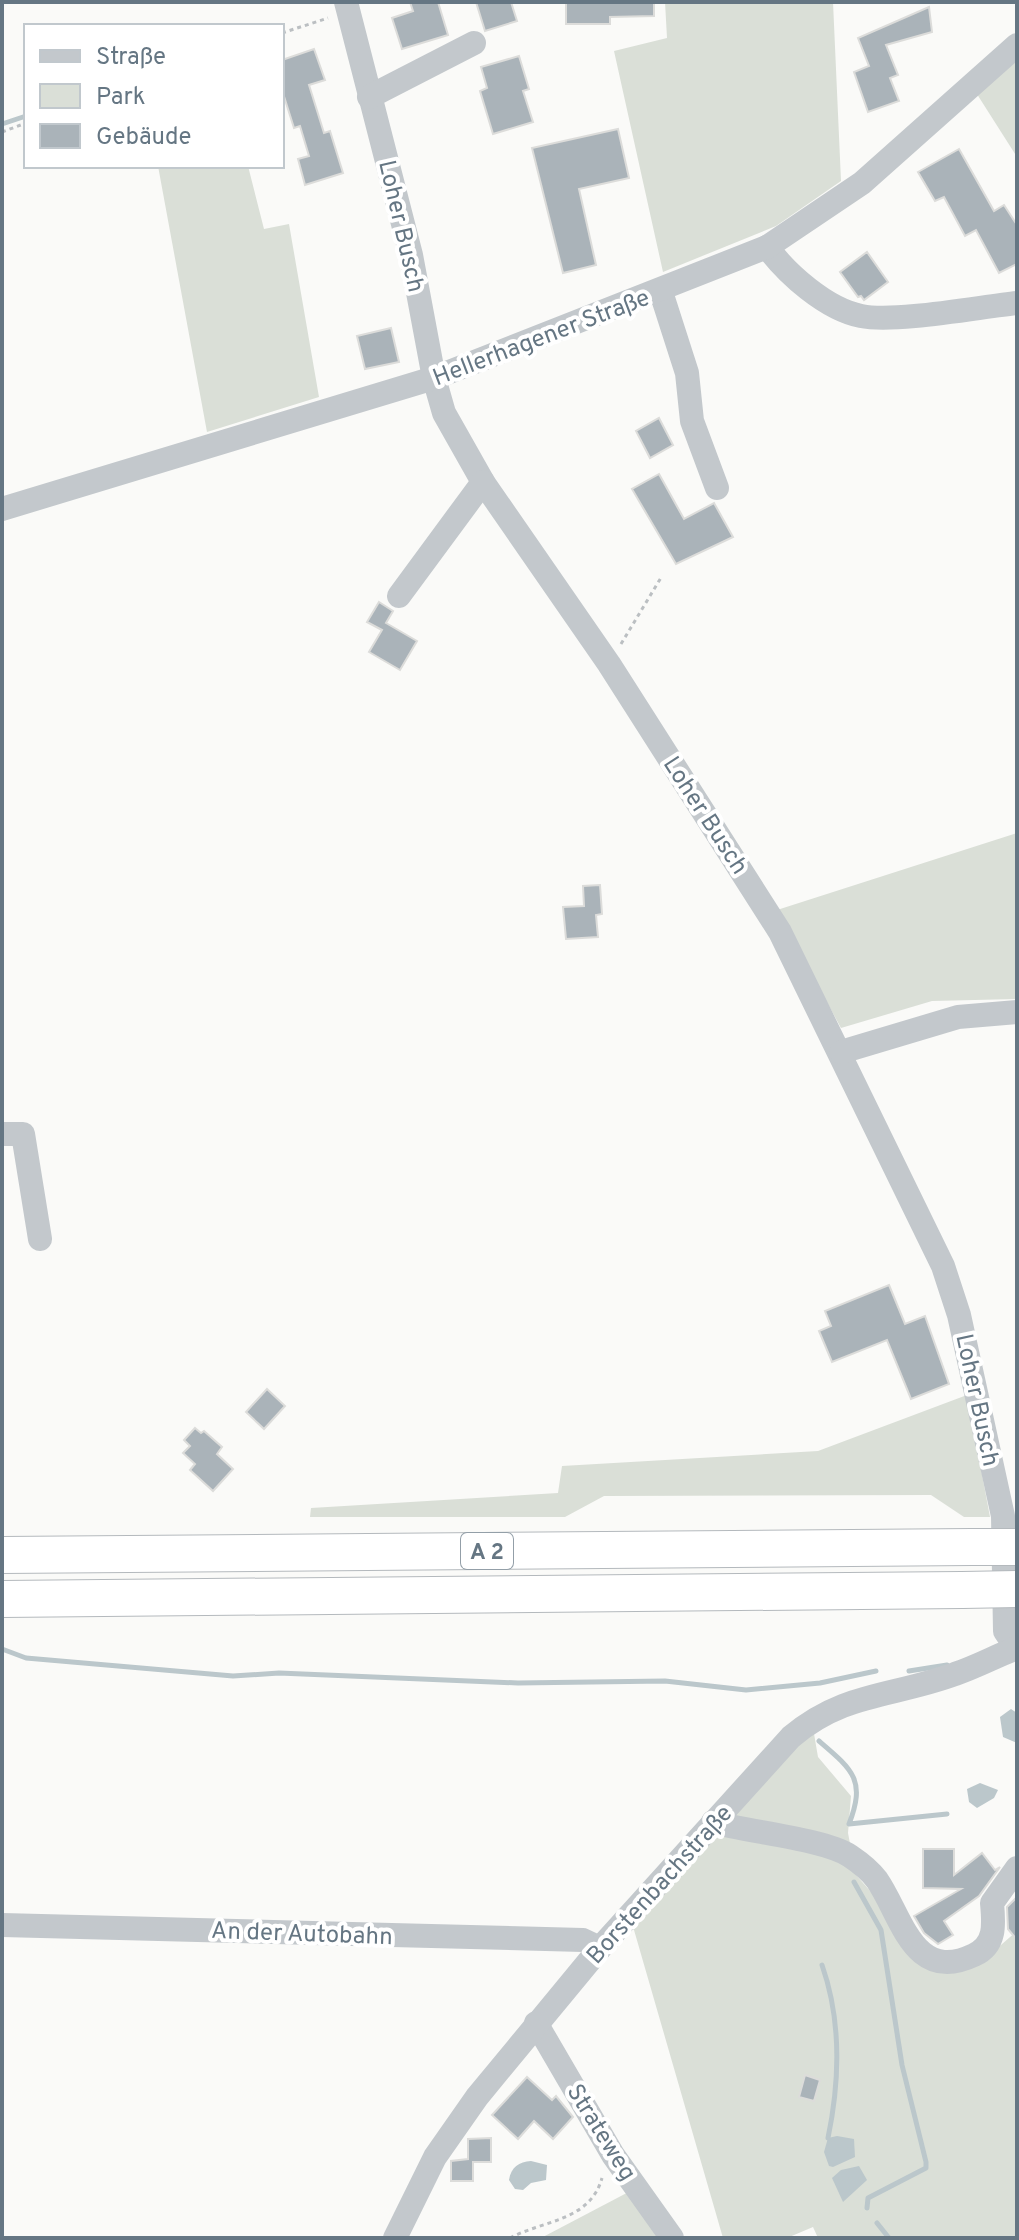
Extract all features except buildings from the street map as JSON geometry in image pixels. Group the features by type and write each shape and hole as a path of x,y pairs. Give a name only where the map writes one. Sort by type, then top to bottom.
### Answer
{"highway":[{"name":"A 2","path":"2,1555 1017,1547"},
{"name":"A 2","path":"2,1599 1017,1589"}],"street":[{"name":"Loher Busch","path":"346,7 411,255 434,378 444,413 483,482 609,664 780,932 943,1266 959,1315 1003,1516 1005,1631 1017,1648"},
{"path":"369,97 474,43"},
{"name":"Hellerhagener Straße","path":"2,509 434,378 661,292 767,247 862,183 1017,45"},
{"path":"767,247 778,261 821,297 862,316 1017,303"},
{"path":"661,292 687,373 692,421 717,488"},
{"path":"399,596 483,482"},
{"path":"841,1052 958,1017 1017,1012"},
{"path":"2,1134 23,1134 40,1239"},
{"name":"Borstenbachstraße","path":"395,2238 435,2157 536,2023 791,1737 817,1715 850,1702 954,1675 1017,1648"},
{"path":"713,1822 757,1834 812,1842 848,1854 876,1878 913,1948 938,1961 956,1961 984,1949 994,1932 992,1903 1017,1868"},
{"name":"An der Autobahn","path":"2,1925 583,1940 600,1948"},
{"name":"Strateweg","path":"536,2023 613,2155 672,2238"}],"path":[{"path":"284,32 346,7"},
{"path":"2,132 24,124"},
{"path":"609,664 662,576"},
{"path":"510,2238 586,2208 597,2194 603,2171 613,2155"}],"green space":[{"path":"665,2 833,2 841,181 776,226 663,272 614,51 667,38"},
{"path":"1017,52 1017,157 975,91"},
{"path":"158,168 249,168 264,229 289,224 319,397 207,432"},
{"path":"1017,833 1017,999 932,1001 841,1028 777,910"},
{"path":"967,1395 990,1517 964,1517 931,1495 604,1496 565,1517 310,1517 311,1508 558,1493 562,1466 818,1451"},
{"path":"812,1722 818,1757 851,1796 848,1833 856,1875 872,1893 913,1960 994,1951 1017,1931 1017,2238 818,2238 813,2227 787,2238 723,2238 634,1930 618,1919"},
{"path":"640,2186 672,2238 541,2238"}],"shaded area":[{"path":"1011,1709 1017,1713 1017,1743 1003,1737 1000,1717"},
{"path":"980,1783 998,1790 994,1798 977,1808 969,1802 967,1789"},
{"path":"828,2138 854,2139 855,2157 833,2167 829,2166 824,2152"},
{"path":"531,2161 547,2165 546,2180 531,2183 523,2190 515,2189 509,2180 512,2172 519,2164"},
{"path":"859,2166 867,2180 843,2202 832,2178 841,2170"}],"waterway":[{"path":"2,124 24,117"},
{"path":"2,1649 26,1658 233,1676 279,1673 518,1683 665,1681 746,1690 820,1683 876,1671"},
{"path":"909,1671 947,1665"},
{"path":"819,1741 848,1768 853,1777 856,1797 849,1824 947,1814"},
{"path":"854,1882 881,1930 902,2065 926,2162 926,2168 868,2198 867,2208"},
{"path":"822,1965 833,2008 837,2051 835,2095 828,2138"},
{"path":"877,2223 889,2238"}]}
